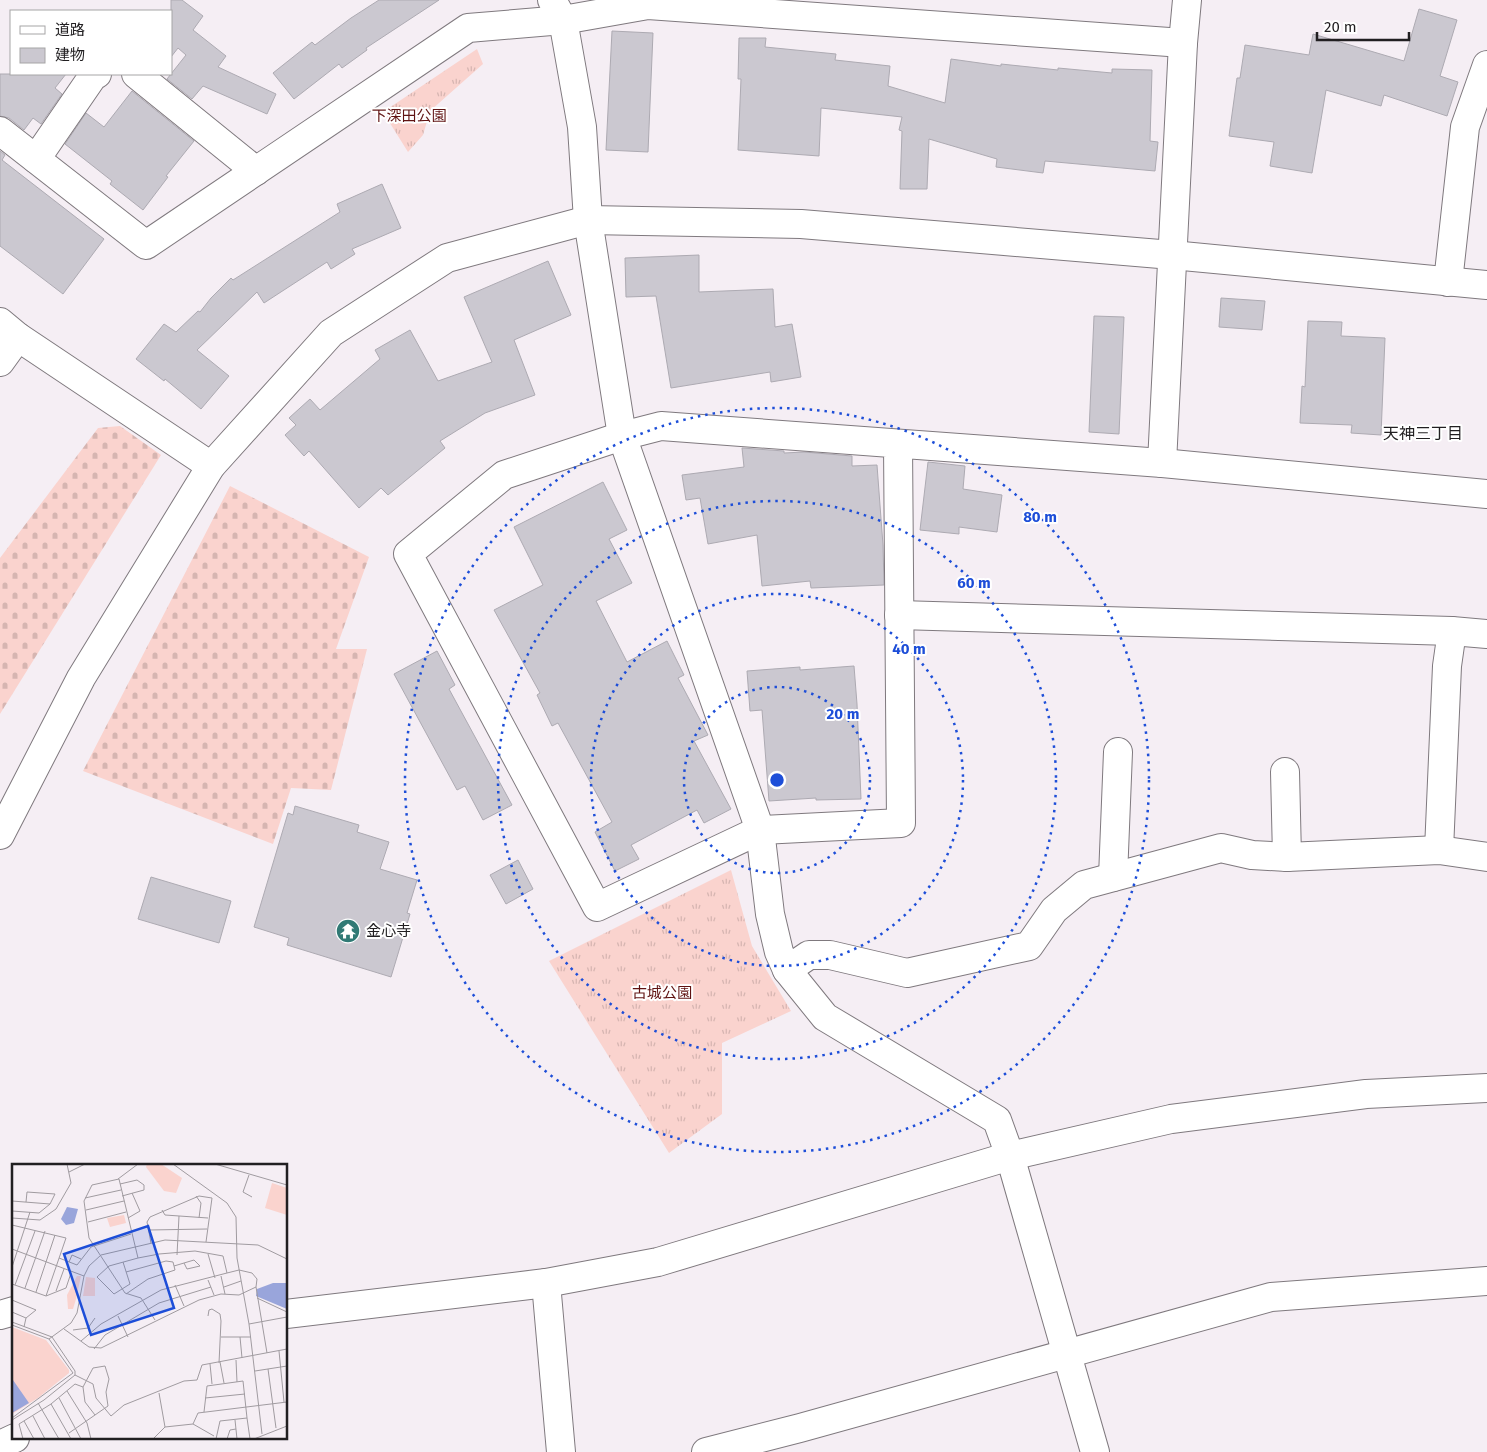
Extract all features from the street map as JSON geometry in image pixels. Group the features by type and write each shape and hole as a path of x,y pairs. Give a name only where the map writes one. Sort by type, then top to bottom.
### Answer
{"street":[{"path":"1162,463 1183,43 1187,0"},
{"path":"0,131 146,245 468,28 558,10 648,4 1183,43"},
{"path":"558,10 582,126 588,220 622,436 760,830 770,914 779,952 787,970 825,1017 998,1120 1095,1452"},
{"path":"1448,282 1465,127 1487,65"},
{"path":"36,159 95,75"},
{"path":"137,75 256,171"},
{"path":"0,835 81,678 211,466 331,333 447,258 588,220 801,224 1487,285"},
{"path":"0,362 9,329 211,466"},
{"path":"898,444 901,823 760,830 597,907 408,554 504,475 622,436 661,426 1162,463 1487,494"},
{"path":"899,616 1452,631 1487,634"},
{"path":"1438,850 1447,666 1452,631"},
{"path":"1114,877 1118,752"},
{"path":"1285,772 1286,857"},
{"path":"787,970 809,955 830,955 907,974 1029,946 1054,910 1084,885 1221,848 1252,855 1286,857 1438,850 1487,857"},
{"path":"288,1314 546,1282 658,1262 1010,1156 1171,1119 1366,1094 1487,1088"},
{"path":"706,1452 800,1428 1272,1297 1487,1281"},
{"path":"546,1282 561,1452"},
{"path":"0,1445 12,1440"}],"green space":[{"name":"下深田公園","path":"477,49 483,64 430,111 423,135 408,152 383,112"},
{"path":"120,426 161,455 0,714 0,558 98,428"},
{"path":"230,486 369,557 336,649 367,649 331,790 291,788 273,844 83,771"},
{"name":"古城公園","path":"731,870 752,946 791,1011 722,1043 722,1114 669,1153 549,961"}],"building":[{"path":"171,0 182,0 203,16 193,30 226,56 218,67 276,94 267,114 203,86 192,99 167,79 186,55 178,48 172,56"},
{"path":"379,0 439,0 366,48 367,50 342,68 339,64 294,99 273,73 312,42 315,45"},
{"path":"1419,9 1457,20 1440,76 1458,82 1447,116 1384,95 1381,106 1326,90 1312,173 1270,166 1274,142 1229,136 1237,78 1240,78 1245,45 1309,55 1313,34 1404,61"},
{"path":"612,31 653,33 648,152 606,150"},
{"path":"739,38 766,38 765,47 836,54 835,60 890,66 888,86 945,103 951,59 1001,66 1001,64 1112,73 1112,69 1152,70 1150,141 1158,142 1155,171 1045,161 1043,173 996,167 997,159 929,139 927,189 900,189 902,131 899,130 902,117 821,108 819,156 738,150 741,79 738,79"},
{"path":"0,74 65,75 55,88 62,94 41,124 33,118 24,130 9,118 0,116"},
{"path":"132,91 194,141 166,176 168,177 143,210 110,184 112,181 65,144 86,113 104,127"},
{"path":"0,151 5,155 2,160 104,239 63,294 0,246"},
{"path":"382,184 401,228 352,249 355,254 331,269 327,262 264,303 257,292 197,350 229,376 201,409 165,379 164,381 136,359 164,324 176,332 198,311 200,312 231,278 233,280 340,212 337,204"},
{"path":"699,255 699,292 773,289 775,327 792,324 801,377 771,382 770,372 671,388 656,296 626,297 625,258"},
{"path":"548,261 571,315 514,340 535,395 485,413 440,441 445,448 388,495 381,488 359,508 309,451 304,456 285,435 296,425 289,418 310,399 320,410 380,359 375,350 410,330 438,381 492,362 464,297"},
{"path":"1221,298 1265,301 1262,330 1219,327"},
{"path":"1094,316 1124,317 1119,434 1089,432"},
{"path":"1308,321 1342,322 1341,336 1385,338 1381,435 1351,433 1352,425 1300,423 1302,386 1305,387"},
{"path":"742,448 784,451 784,453 804,452 852,456 852,466 877,465 884,585 811,588 810,581 762,586 757,535 708,544 700,498 686,500 682,475 744,467"},
{"path":"928,462 965,466 963,489 1002,495 997,532 959,527 959,534 920,530"},
{"path":"603,482 627,530 609,539 632,583 596,601 627,662 667,641 684,675 678,678 708,735 694,741 731,809 704,823 697,810 631,845 639,859 615,871 595,832 612,822 558,723 552,726 537,695 540,693 494,610 543,585 514,527"},
{"path":"437,651 455,685 449,689 512,805 483,820 465,786 457,790 394,674"},
{"path":"854,666 861,799 816,800 816,798 769,801 762,710 750,711 747,671 800,667 800,670"},
{"path":"295,806 359,825 357,832 389,842 380,869 417,880 407,913 410,914 391,977 287,945 289,938 254,927 288,813 293,815"},
{"path":"518,860 533,889 506,904 490,875"},
{"path":"151,877 231,901 219,943 138,919"}],"place":[{"name":"金心寺","path":"348,931"}],"district":[{"name":"天神三丁目","path":"1423,433"}]}
